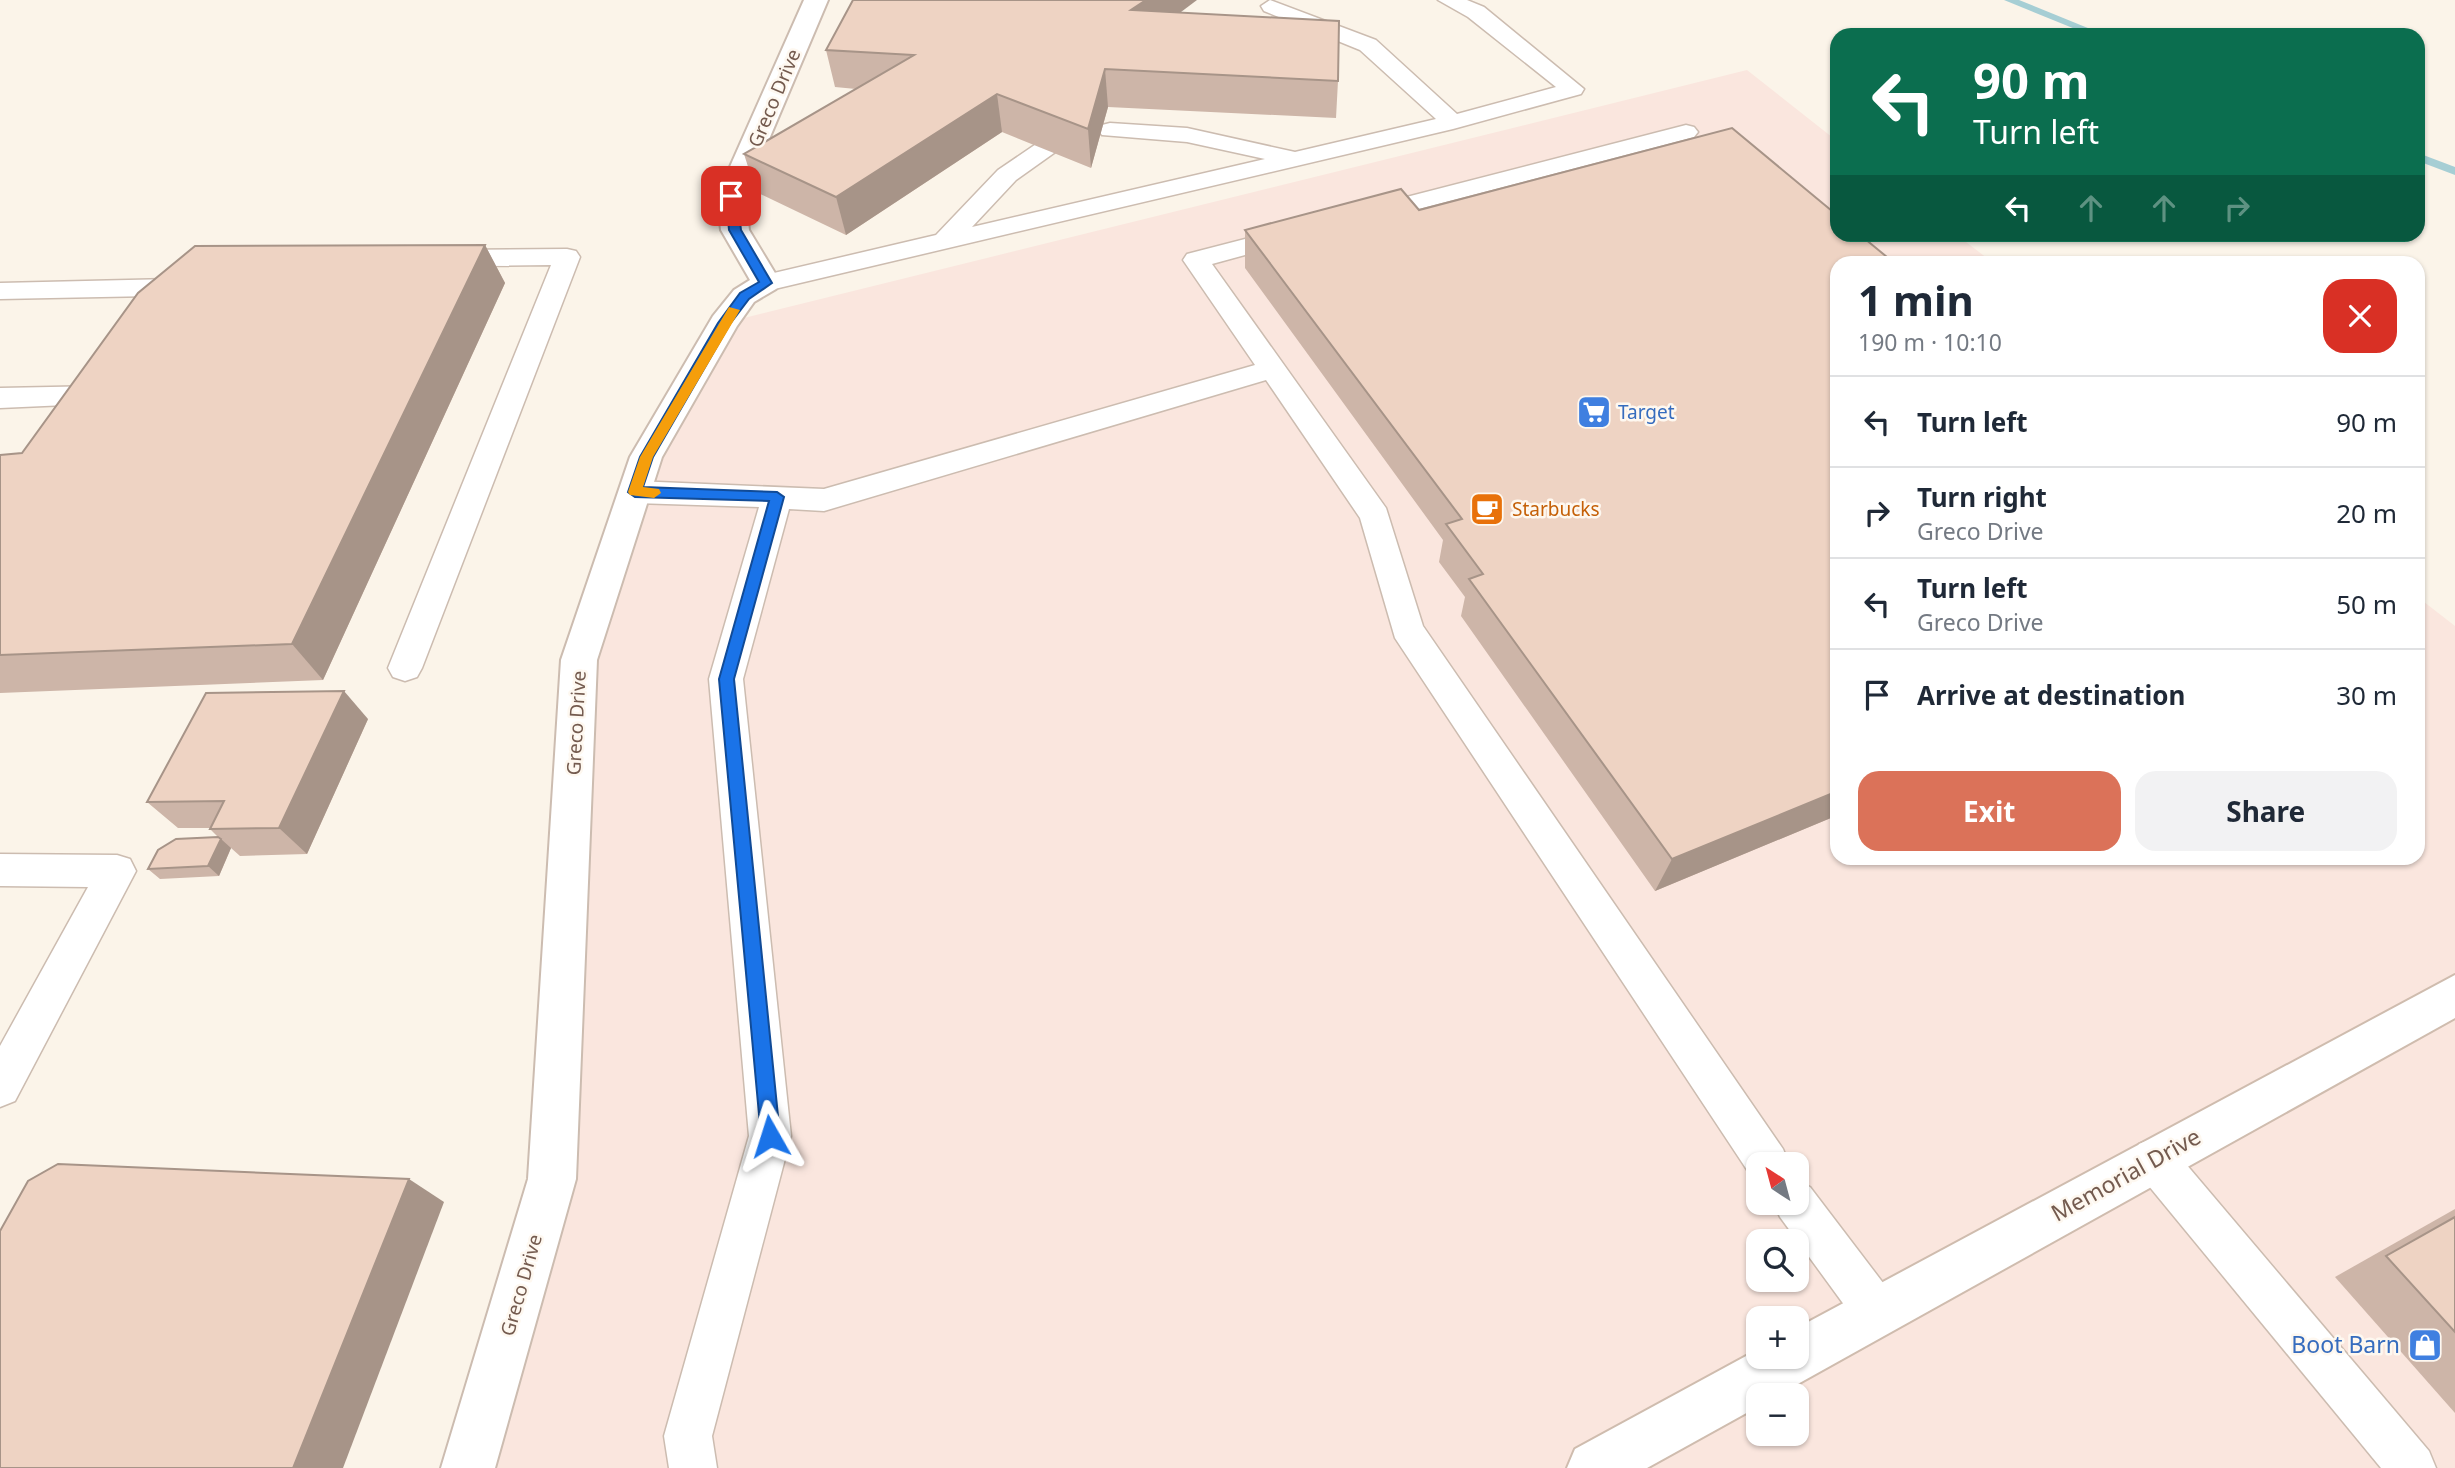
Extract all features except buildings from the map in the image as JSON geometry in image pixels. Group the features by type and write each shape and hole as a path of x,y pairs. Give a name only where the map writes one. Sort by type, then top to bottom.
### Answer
{"street":[{"name":"Greco Drive","path":"468,1468 552,1179 579,660 646,457 724,323 744,296 766,283 735,230 731,196 817,0"},
{"name":"Memorial Drive","path":"1809,1349 2455,995"},
{"name":"Memorial Drive","path":"1594,1468 1773,1369"}],"lane":[{"path":"766,283 1453,122 1573,89 1476,12 1449,0"},
{"path":"1272,6 1368,44 1453,122"},
{"path":"1110,130 1187,135 1294,158"},
{"path":"1686,132 1196,260 1375,516 1407,629 1760,1152"},
{"path":"947,239 1007,175 1053,142"},
{"path":"405,668 567,257 418,258"},
{"path":"0,291 182,282 143,331"},
{"path":"635,492 824,500 1272,369"},
{"path":"0,398 101,397"},
{"path":"694,1468 688,1436 770,1136 726,679 777,497"},
{"path":"0,870 117,871 0,1087"},
{"path":"2154,1159 2412,1468"},
{"path":"1805,1215 1877,1312"}],"shaded area":[{"path":"1747,70 1830,135 1830,242 1966,242 1984,256 1830,256 1830,865 2425,865 2425,603 2455,626 2455,1468 468,1468 552,1179 579,660 646,457 724,323"}],"waterway":[{"path":"2009,0 2082,28"},
{"path":"2425,160 2455,171"}],"slow traffic":[{"path":"654,493 635,492 646,457 734,310"}],"place":[{"name":"Target","path":"1594,412"},
{"name":"Starbucks","path":"1487,509"},
{"name":"Boot Barn","path":"2425,1345"}],"route":[{"path":"731,196 735,230 766,283 744,296 724,323 646,457 635,492 777,497 726,679 770,1136"}]}
